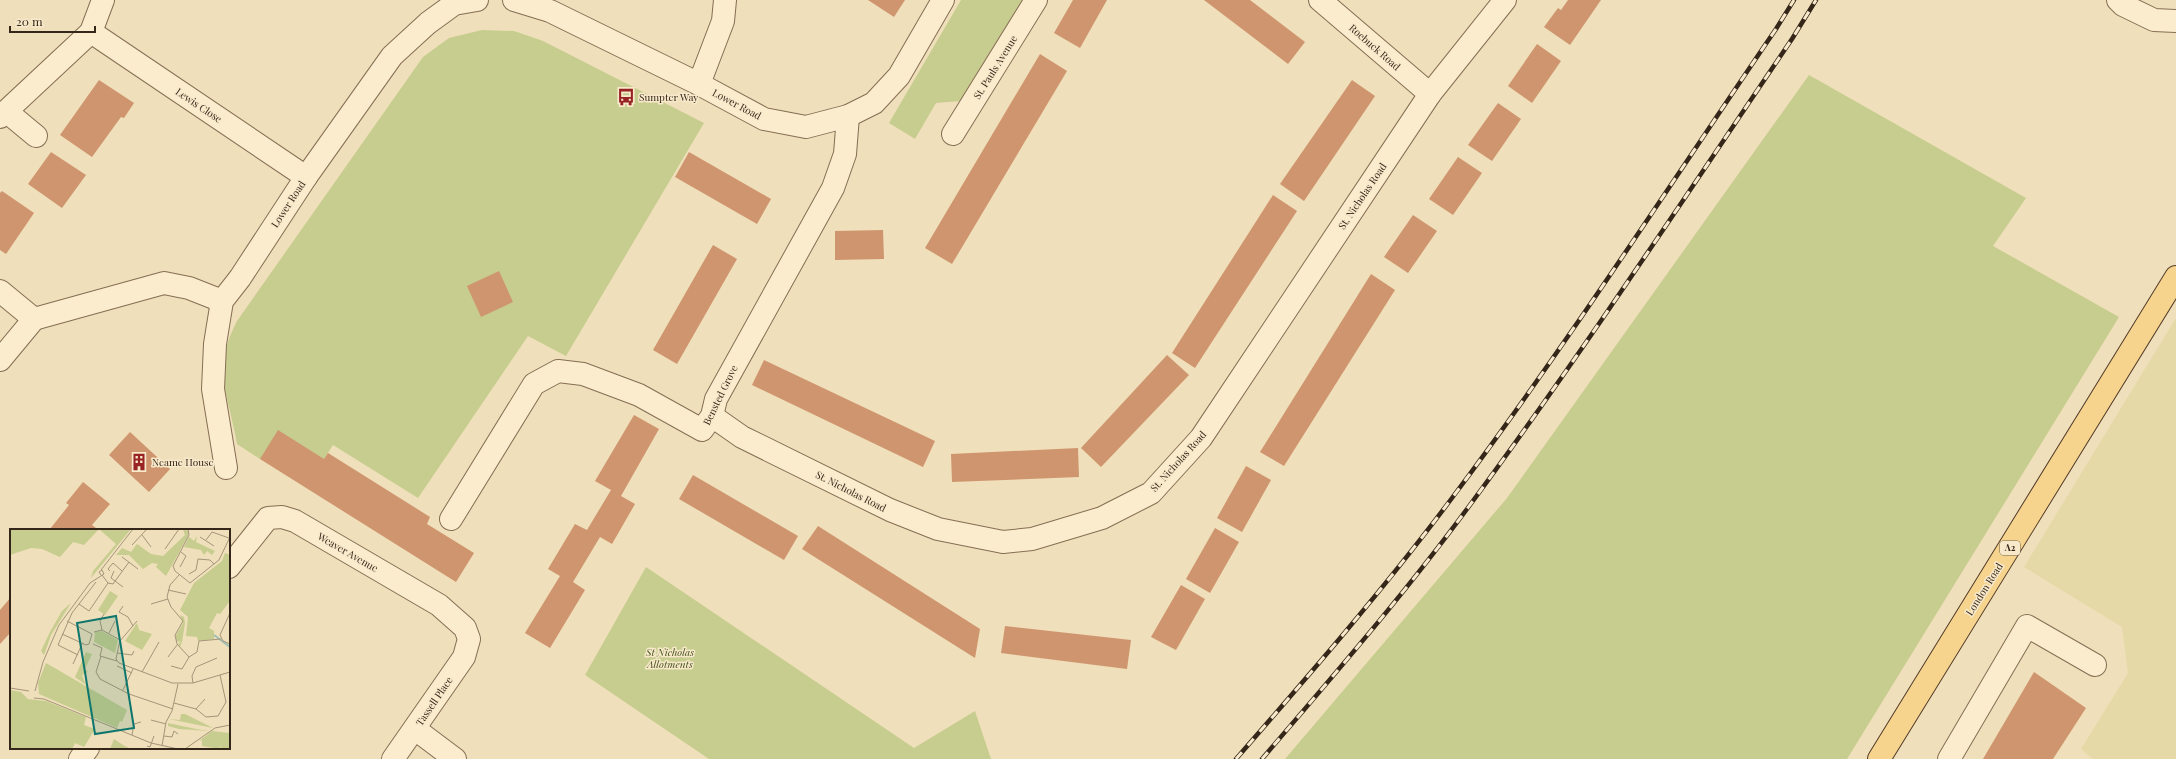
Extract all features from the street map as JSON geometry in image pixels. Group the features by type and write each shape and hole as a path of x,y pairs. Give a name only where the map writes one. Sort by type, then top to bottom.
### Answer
{"main road":[{"name":"London Road","path":"1883,758 2176,277"}],"street":[{"path":"36,136 4,115 91,32 103,0"},
{"name":"Lower Road","path":"226,468 213,389 215,344 222,301 240,278 306,177 392,56 428,23 454,4 477,0"},
{"name":"Lower Road","path":"514,0 550,11 699,84 764,119 806,127 848,116 874,103 899,76 943,0"},
{"path":"699,84 723,21 725,0"},
{"name":"St. Pauls Avenue","path":"954,134 1036,0"},
{"name":"Roebuck Road","path":"1320,0 1430,94"},
{"name":"St. Nicholas Road","path":"712,416 749,440 890,510 938,529 1003,542 1032,539 1102,518 1151,493 1201,438 1430,94 1505,0"},
{"path":"2118,0 2123,5 2154,20 2176,21"},
{"name":"Lewis Close","path":"91,32 306,177"},
{"name":"Bensted Grove","path":"451,519 534,384 558,371 583,374 640,395 702,430 712,416 716,399 833,188 845,154 848,116"},
{"path":"0,360 34,319 164,283 189,288 222,301"},
{"path":"0,291 34,319"},
{"name":"Weaver Avenue","path":"230,566 268,518 282,517 295,522 439,605 465,628 469,639"},
{"path":"1949,759 2027,626 2095,665"},
{"name":"Tassell Place","path":"393,759 464,656 469,639"},
{"path":"415,729 455,759"},
{"path":"80,759 87,749"}],"shaded area":[{"path":"2176,318 2176,759 2093,759 2081,749 2128,673 2122,627 2024,567"}],"green space":[{"path":"961,0 1022,0 961,101 936,103 915,139 889,123"},
{"path":"482,30 514,31 543,41 704,123 566,356 528,336 418,498 333,445 324,459 260,459 237,444 224,383 223,369 225,354 229,339 237,321 423,57 449,38"},
{"path":"1809,75 2026,198 1993,246 2119,317 1847,759 1285,759 1507,498"},
{"name":"St Nicholas Allotments","path":"646,567 914,748 975,711 991,759 709,759 585,675"}],"building":[{"path":"868,0 905,0 894,17"},
{"path":"1073,0 1107,0 1080,48 1054,33"},
{"path":"1204,0 1250,0 1305,42 1288,64"},
{"path":"1568,0 1601,0 1570,45 1544,27 1558,8 1561,10"},
{"path":"1537,44 1561,61 1532,103 1508,86"},
{"path":"1040,54 1067,71 952,264 925,248"},
{"path":"99,80 134,103 124,118 121,117 92,157 60,135"},
{"path":"1352,80 1375,96 1304,201 1280,184"},
{"path":"1498,103 1521,119 1492,161 1468,145"},
{"path":"51,152 86,175 62,208 28,184"},
{"path":"689,152 771,199 757,224 675,177"},
{"path":"1458,157 1482,173 1453,215 1429,199"},
{"path":"2,191 34,213 6,254 0,250 0,193"},
{"path":"1273,195 1297,211 1195,368 1172,353"},
{"path":"1413,215 1437,231 1408,273 1384,257"},
{"path":"883,230 884,259 835,260 835,231"},
{"path":"713,245 737,259 677,364 653,350"},
{"path":"499,271 513,302 481,317 467,286"},
{"path":"1371,274 1395,290 1284,466 1260,452"},
{"path":"1167,355 1189,375 1101,467 1081,448"},
{"path":"764,360 935,441 923,467 752,385"},
{"path":"634,415 659,429 621,496 635,504 612,544 600,537 573,582 585,590 550,648 525,633 560,576 548,569 575,524 587,530 611,490 595,481"},
{"path":"278,430 324,459 328,453 430,517 427,524 474,553 456,582 260,459"},
{"name":"Neame House","path":"130,432 170,469 149,492 109,455"},
{"path":"1078,448 1079,477 952,482 951,454"},
{"path":"1246,466 1271,480 1242,532 1217,518"},
{"path":"693,475 798,536 784,560 679,499"},
{"path":"83,482 110,504 92,525 96,528 95,529 50,529 69,505 66,503"},
{"path":"818,526 980,629 975,658 802,549"},
{"path":"1215,528 1239,542 1210,593 1186,579"},
{"path":"1181,585 1205,599 1176,650 1151,637"},
{"path":"10,598 10,633 0,644 0,610"},
{"path":"1005,626 1131,640 1127,669 1001,653"},
{"path":"2034,672 2086,708 2053,759 1983,759"}],"railway":[{"path":"1236,759 1373,598 1426,532 1494,441 1536,383 1617,265 1794,0"},
{"path":"1262,759 1392,605 1467,509 1632,276 1792,39 1816,0"}],"place":[{"name":"Sumpter Way","path":"626,97"},
{"name":"Neame House","path":"139,462"}]}
